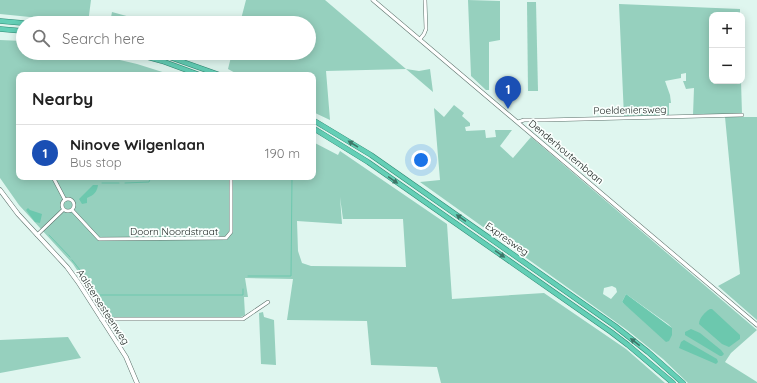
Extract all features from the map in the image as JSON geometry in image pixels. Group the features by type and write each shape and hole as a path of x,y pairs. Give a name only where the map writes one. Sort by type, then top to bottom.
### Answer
{"highway":[{"path":"0,21 16,23"},
{"path":"0,29 16,30"},
{"path":"158,60 192,72"},
{"path":"178,60 212,72"},
{"name":"Expresweg","path":"316,122 371,155 615,326 648,352 683,383"},
{"name":"Expresweg","path":"316,130 368,162 611,332 673,383"}],"main road":[{"name":"Aalstersesteenweg","path":"0,190 18,214 78,282 126,357 137,383"}],"street":[{"name":"Denderhoutembaan","path":"373,0 757,325"},
{"path":"420,39 426,29 425,0"},
{"name":"Poeldeniersweg","path":"518,122 524,120 742,115"},
{"path":"55,180 65,200"},
{"name":"Doorn Noordstraat","path":"72,210 99,239 224,239 229,236 231,232 231,180"},
{"path":"63,210 68,212 72,210 74,206 74,202 70,199 65,200"},
{"path":"63,210 62,204 65,200"},
{"path":"36,235 63,210"},
{"path":"101,319 243,319 268,302"}],"shaded area":[{"path":"0,0 91,0 89,16 20,16 0,14"},
{"path":"246,0 325,0 406,69 326,71 330,120 316,113 316,72 234,72 228,69 230,60 316,60 316,16 242,16"},
{"path":"468,0 500,1 500,40 489,42 489,90 486,90 471,76"},
{"path":"527,2 536,2 538,91 528,91"},
{"path":"619,4 740,9 740,12 709,12 709,84 741,84 742,114 693,115 694,88 686,89 683,81 686,81 686,73 681,74 681,78 665,81 671,103 669,103 669,116 624,117"},
{"path":"112,12 127,16 111,16"},
{"path":"0,40 16,41 16,60 120,60 137,64 162,72 16,72 16,180 316,180 316,144 338,155 340,151 447,224 452,299 544,293 626,349 665,383 441,383 437,367 371,365 367,321 287,320 293,279 245,278 248,297 244,297 245,315 241,317 108,317 73,264 19,205 0,178","holes":["340,197 343,219 403,219 406,267 311,266 302,263 298,251 297,221 342,224"]},
{"path":"406,69 419,71 430,69 433,92"},
{"path":"454,105 464,113 462,116 470,123 470,126 465,127 466,131 485,130 486,138 496,137 495,130 512,130 500,146 513,158 531,137 757,330 731,353 725,362 757,383 688,383 663,359 627,330 420,182 440,180 434,108 444,117","holes":["612,286 616,288 617,292 611,299 603,294 604,288","626,294 668,324 672,328 631,309 622,302"]},
{"path":"725,117 757,117 757,320 718,286 740,274"},
{"path":"93,185 98,185 97,190 87,198 87,203 82,204 79,199"},
{"path":"28,208 42,214 40,223 35,222 26,210"},
{"path":"626,294 672,328 672,335 669,341 666,342 622,302"},
{"path":"712,309 740,335 740,339 729,347 722,344 699,324 703,315"},
{"path":"263,312 264,317 274,320 276,365 261,364 259,313"},
{"path":"691,329 700,333 724,354 720,356 685,335 685,332"},
{"path":"68,337 81,358 0,373 0,340"},
{"path":"684,340 717,359 718,362 716,364 679,348 681,342"}],"waterway":[{"path":"125,183 149,182 150,180"},
{"path":"248,276 291,276 292,180"},
{"path":"102,183 119,183"},
{"path":"49,235 70,257"},
{"path":"72,260 88,280"},
{"path":"99,295 243,295 243,289"}],"place":[{"name":"Ninove Wilgenlaan","path":"508,109"}]}
